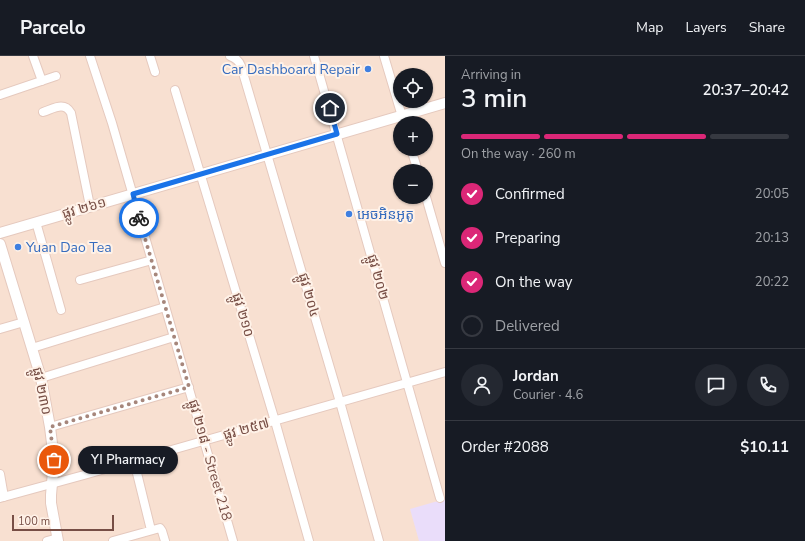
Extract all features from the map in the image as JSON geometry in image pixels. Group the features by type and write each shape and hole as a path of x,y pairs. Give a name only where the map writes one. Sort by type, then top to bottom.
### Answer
{"street":[{"path":"34,56 42,81"},
{"name":"ផ្លូវ ២១៨ - Street 218","path":"90,56 133,194 233,541"},
{"path":"150,56 155,72"},
{"name":"ផ្លូវ ២០៤","path":"230,56 240,62 340,402 378,541"},
{"name":"ផ្លូវ ២០២","path":"314,56 440,498"},
{"path":"384,56 401,116"},
{"path":"0,95 56,76"},
{"name":"ផ្លូវ ២១០","path":"175,90 275,421 309,541"},
{"name":"ផ្លូវ ២៦១","path":"410,116 445,103"},
{"path":"43,112 65,106 69,109 90,206"},
{"name":"ផ្លូវ ២៦១","path":"0,233 337,134 393,121"},
{"path":"428,204 445,263"},
{"path":"36,222 61,310"},
{"name":"ផ្លូវ ២៣០","path":"0,244 41,378 50,427 54,460 51,503 58,540"},
{"path":"80,280 152,260"},
{"path":"32,348 165,306"},
{"path":"0,329 24,322"},
{"path":"41,378 174,337"},
{"name":"ផ្លូវ ២៥៧","path":"2,498 445,372"},
{"path":"50,427 189,387"},
{"path":"134,461 151,530"},
{"path":"0,474 2,498"},
{"path":"113,541 160,528 165,541"},
{"path":"47,541 58,540"}],"shaded area":[{"path":"0,56 445,56 445,541 0,541"},
{"path":"445,499 445,541 419,541 410,509"}],"way so far":[{"path":"54,460 50,427 189,387 139,218"}],"place":[{"name":"Car Dashboard Repair","path":"368,69"},
{"name":"អេចអិនអូតូ","path":"349,214"},
{"name":"Yuan Dao Tea","path":"18,247"},
{"name":"YI Pharmacy","path":"54,460"}],"route":[{"path":"139,218 133,194 337,134 330,108"}]}
